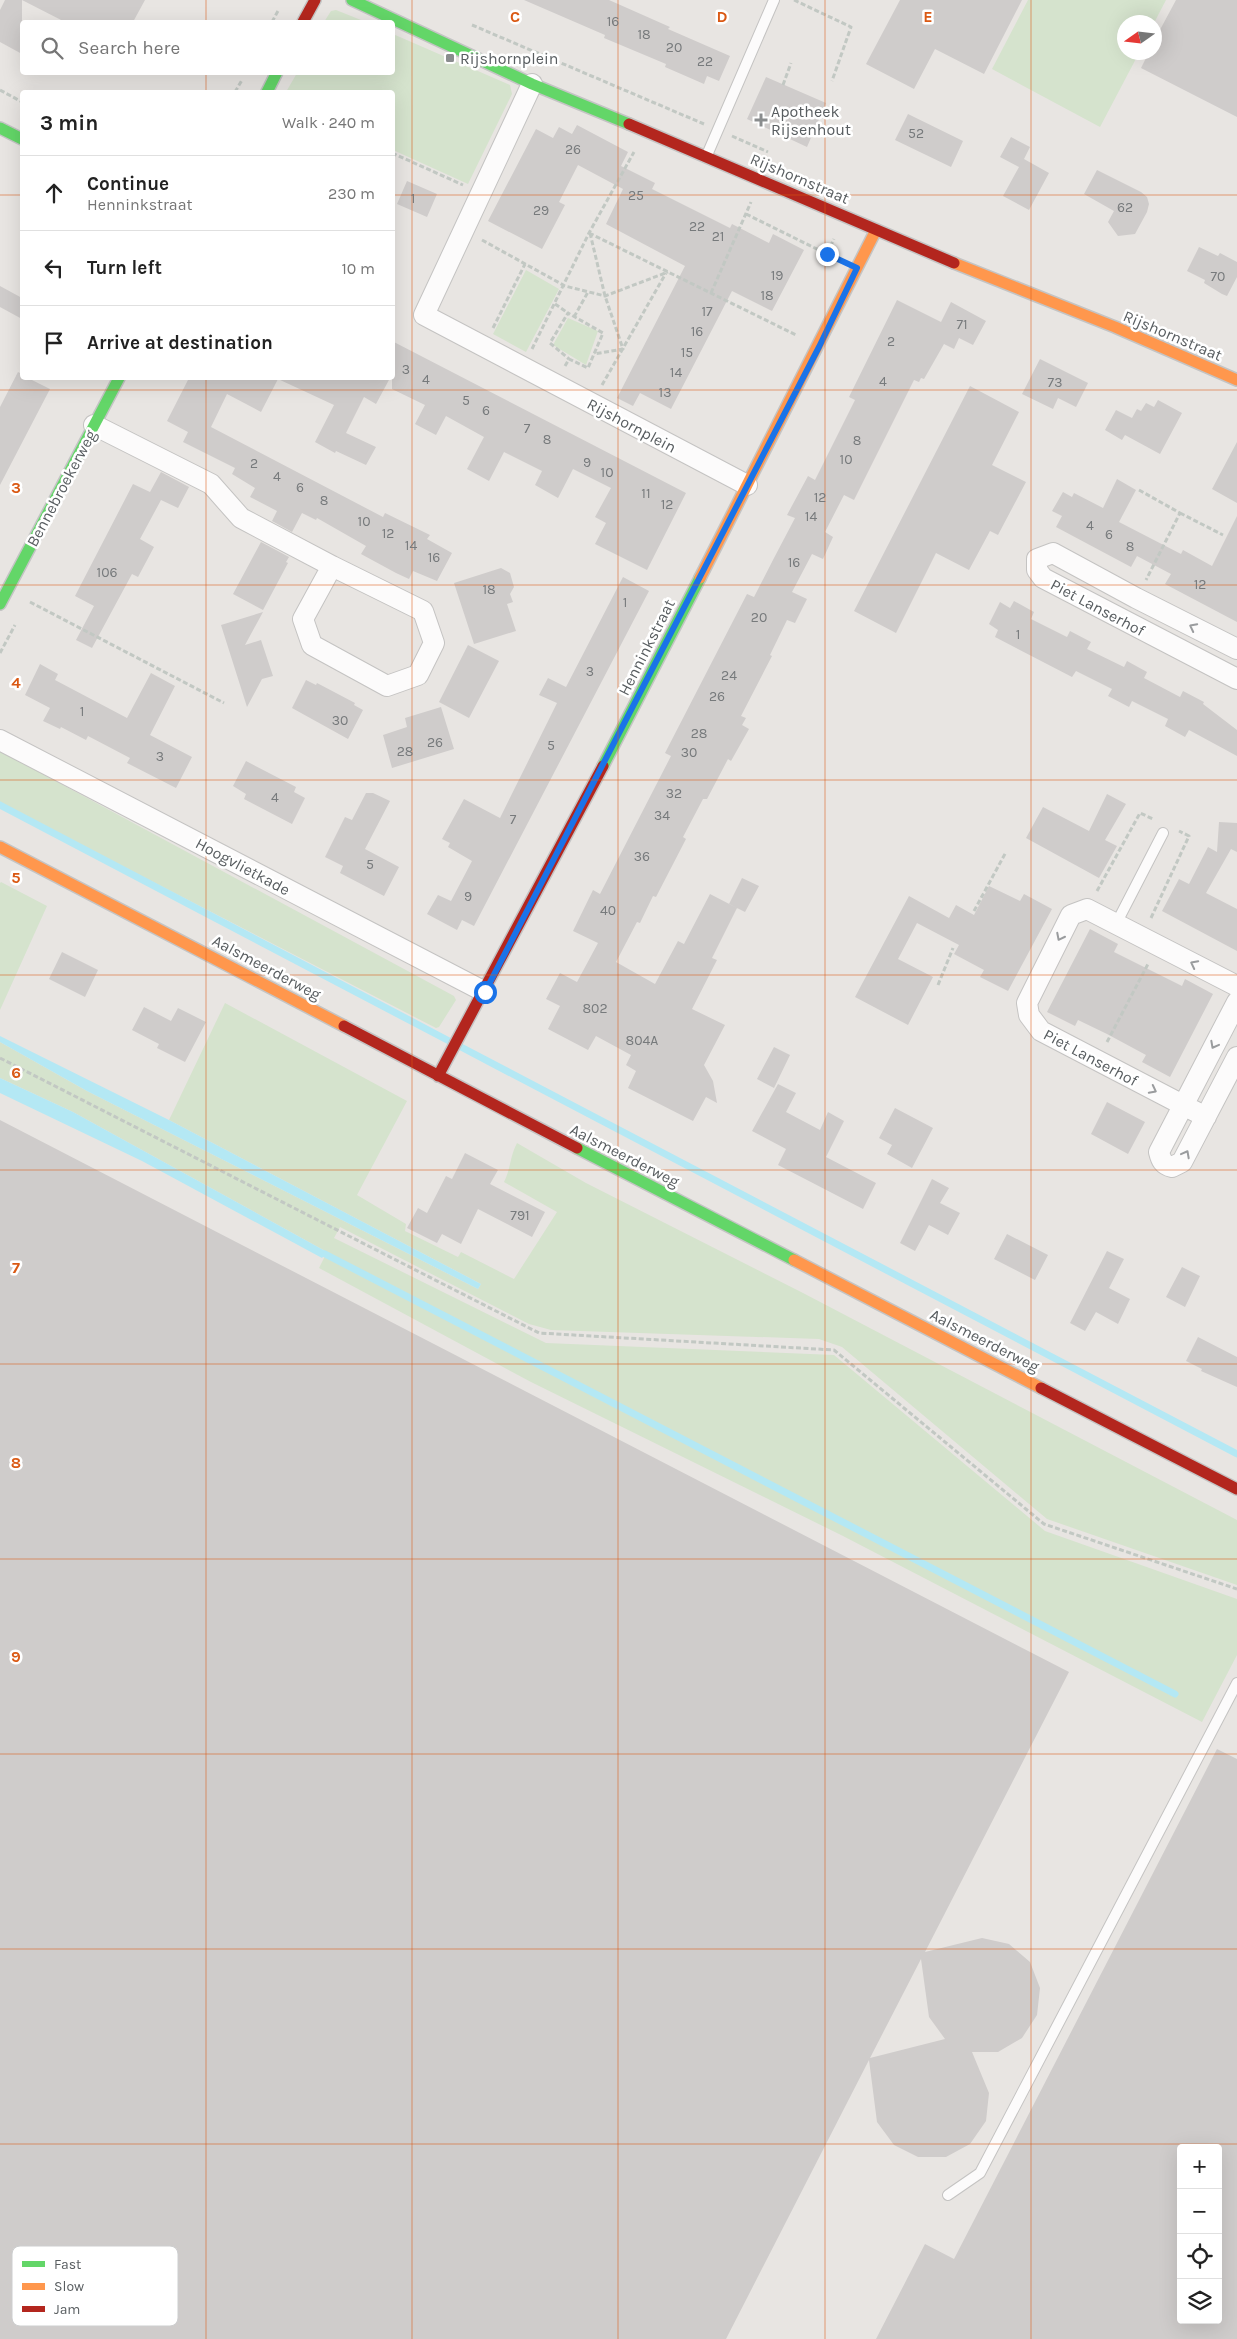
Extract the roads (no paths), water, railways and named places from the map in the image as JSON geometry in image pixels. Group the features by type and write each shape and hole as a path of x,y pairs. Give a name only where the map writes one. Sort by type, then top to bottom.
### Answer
{"street":[{"path":"304,20 315,0"},
{"name":"Rijshornstraat","path":"352,0 395,20"},
{"name":"Rijshornstraat","path":"395,20 532,84 679,144 876,230 1115,327 1237,380"},
{"path":"268,90 276,75"},
{"name":"Rijshornplein","path":"532,84 424,315 747,485"},
{"path":"0,128 20,139"},
{"name":"Henninkstraat","path":"438,1076 485,992 819,347 876,230"},
{"name":"Bennebroekerweg","path":"2,598 118,380"},
{"path":"94,425 211,484 241,518 332,566 424,611 434,643 418,675 387,686 312,645 303,619 332,566"},
{"name":"Piet Lanserhof","path":"1237,649 1136,598 1054,553 1037,559 1037,570 1043,578 1237,679"},
{"name":"Hoogvlietkade","path":"0,740 485,992"},
{"name":"Aalsmeerderweg","path":"0,847 1237,1489"},
{"name":"Piet Lanserhof","path":"1206,1118 1041,1032 1029,1015 1027,1003 1071,916 1086,909 1237,986"},
{"path":"1237,1002 1159,1152 1161,1160 1166,1166 1172,1167 1182,1162 1237,1057"}],"lane":[{"path":"706,156 774,0"},
{"path":"1116,924 1163,833"},
{"path":"948,2195 980,2173 1237,1683"}],"water":[{"path":"0,1036 169,1120 481,1284 478,1289 87,1091 0,1042"},
{"path":"0,1078 73,1112 327,1252 322,1258 142,1161 0,1093"}],"waterway":[{"path":"0,805 451,1042"},
{"path":"461,1047 1237,1454"},
{"path":"325,1254 1175,1694"}],"place":[{"name":"Rijshornplein","path":"450,58"},
{"name":"Apotheek Rijsenhout","path":"761,120"}]}
